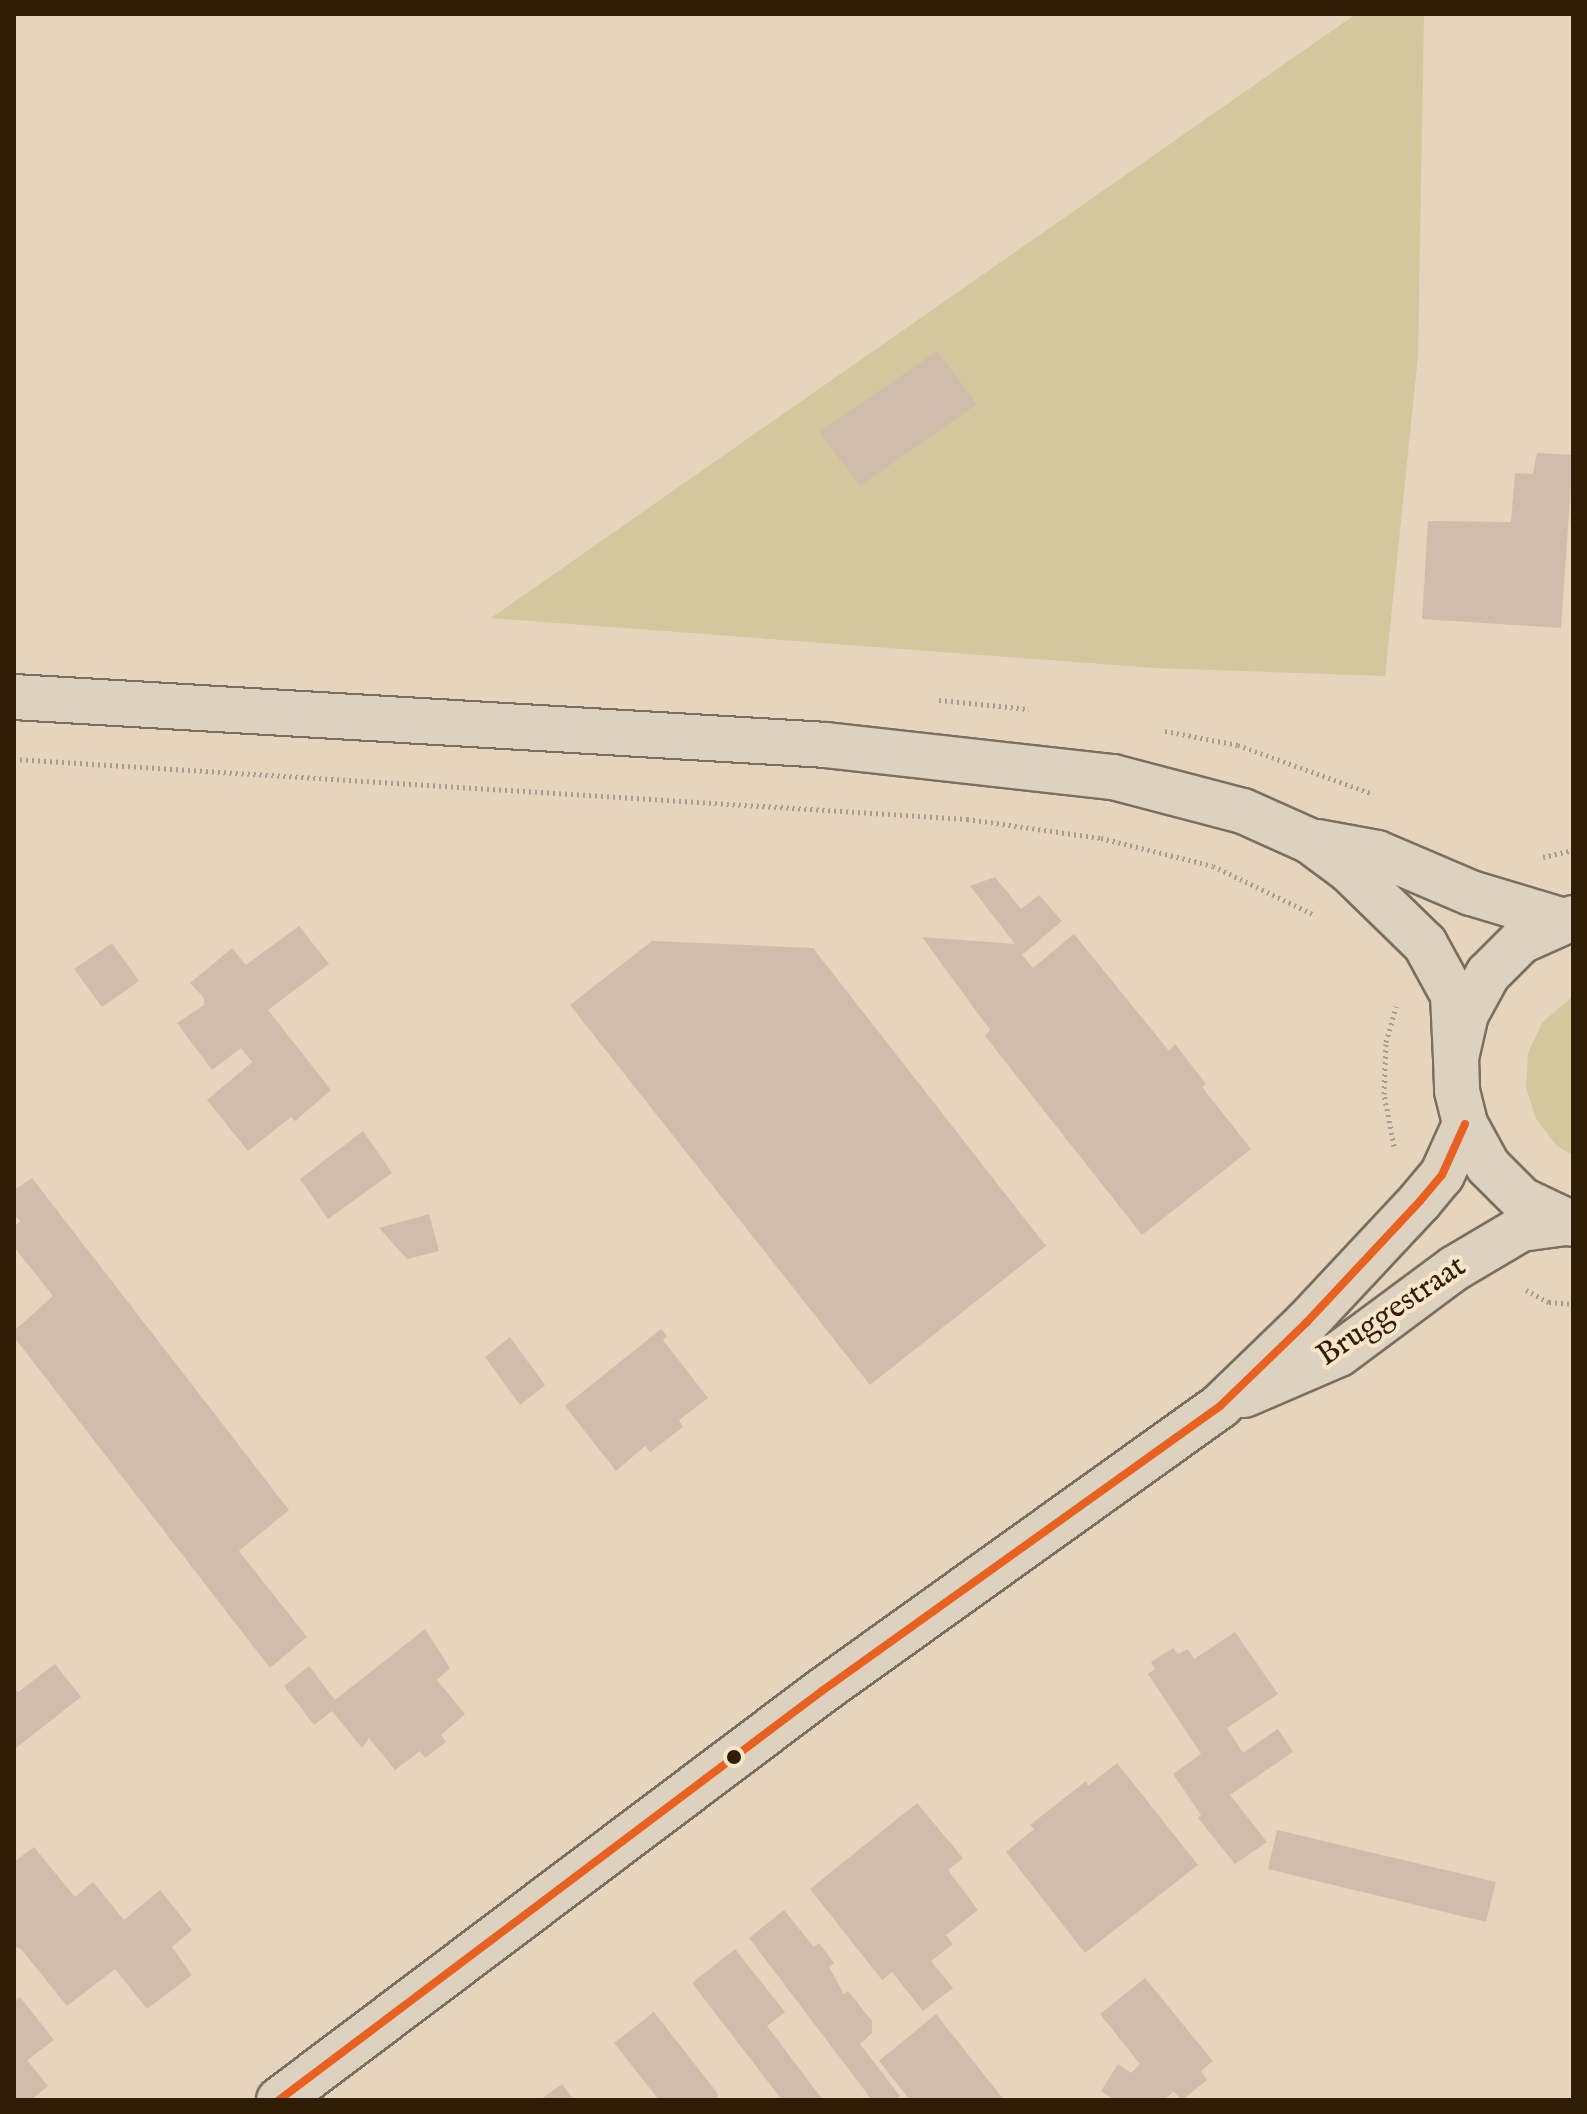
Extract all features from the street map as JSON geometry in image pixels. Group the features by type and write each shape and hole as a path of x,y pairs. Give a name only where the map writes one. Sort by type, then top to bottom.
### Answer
{"main road":[{"path":"14,697 826,745 1113,777 1243,811 1310,841 1349,870 1425,944 1453,995 1457,1091 1465,1124 1488,1166 1513,1192 1569,1224"},
{"path":"1310,841 1377,853 1471,893 1567,919"},
{"path":"1456,1058 1466,1014 1488,974 1521,941 1567,919"},
{"name":"Bruggestraat","path":"279,2100 809,1700 1220,1406 1306,1323 1420,1201 1442,1175 1465,1124"},
{"name":"Bruggestraat","path":"1220,1406 1339,1354 1455,1268 1521,1229 1569,1224"}],"path":[{"path":"14,759 967,819 1101,838 1213,866 1322,919"}],"shaded area":[{"path":"1356,14 1424,14 1418,356 1385,676 1154,668 491,618"},
{"path":"1573,996 1573,1155 1557,1146 1536,1119 1526,1087 1528,1053 1542,1023"}],"building":[{"path":"937,351 977,404 860,486 819,432"},
{"path":"1537,453 1573,455 1561,628 1422,619 1428,521 1511,522 1515,473 1533,474"},
{"path":"995,877 1021,909 1039,895 1062,921 1022,955 1033,968 1074,934 1169,1051 1175,1044 1206,1084 1202,1087 1251,1149 1142,1235 985,1036 990,1030 922,937 1015,944 970,886"},
{"path":"299,926 329,964 268,1010 331,1090 295,1121 291,1117 248,1151 207,1100 252,1062 241,1048 212,1070 177,1023 204,1005 204,998 190,983 232,948 246,965"},
{"path":"652,941 813,948 1046,1246 870,1385 570,1005"},
{"path":"112,943 139,981 102,1007 74,969"},
{"path":"363,1131 392,1173 328,1219 300,1179"},
{"path":"32,1178 289,1510 239,1551 307,1637 270,1668 14,1337 14,1331 53,1296 14,1247 14,1227 20,1221 14,1214 14,1190"},
{"path":"429,1214 439,1251 407,1259 379,1228"},
{"path":"661,1329 667,1336 663,1340 708,1398 679,1420 683,1427 650,1452 645,1446 616,1471 565,1406"},
{"path":"510,1337 545,1385 520,1405 485,1357"},
{"path":"425,1629 450,1668 437,1680 465,1714 441,1735 446,1742 425,1758 420,1751 395,1770 369,1738 362,1748 332,1711 314,1725 284,1686 309,1666 335,1700"},
{"path":"1235,1632 1278,1694 1227,1728 1243,1753 1278,1729 1293,1752 1230,1795 1267,1842 1235,1864 1198,1818 1201,1815 1173,1774 1201,1754 1148,1674 1155,1669 1151,1662 1173,1648 1178,1654 1188,1649 1194,1659"},
{"path":"55,1664 81,1697 16,1748 14,1688 18,1692"},
{"path":"1117,1763 1198,1865 1085,1953 1006,1852 1034,1829 1030,1825 1086,1781 1088,1786"},
{"path":"917,1803 963,1858 948,1870 978,1910 946,1935 953,1944 931,1961 953,1988 923,2011 892,1972 882,1980 810,1889"},
{"path":"1277,1830 1496,1882 1486,1922 1268,1869"},
{"path":"34,1847 75,1897 93,1882 124,1920 160,1890 192,1930 172,1947 192,1975 147,2009 115,1969 67,2006 21,1949 14,1946 14,1862"},
{"path":"784,1910 814,1947 819,1943 834,1963 829,1967 844,1994 848,1991 872,2021 872,2033 860,2044 900,2096 895,2100 872,2100 749,1938"},
{"path":"735,1949 785,2012 767,2026 823,2100 782,2100 692,1983"},
{"path":"1145,1978 1213,2061 1201,2071 1207,2080 1182,2100 1174,2092 1163,2100 1115,2100 1101,2091 1118,2064 1131,2073 1140,2064 1100,2014"},
{"path":"20,1997 54,2040 27,2060 48,2086 31,2100 14,2100 14,2002"},
{"path":"654,2012 718,2094 717,2100 659,2100 614,2043"},
{"path":"936,2014 1004,2100 910,2100 879,2061"},
{"path":"562,2084 574,2100 540,2100"}],"transit line":[{"path":"279,2100 822,1691 1220,1406 1306,1323 1420,1201 1442,1175 1465,1124"}]}
